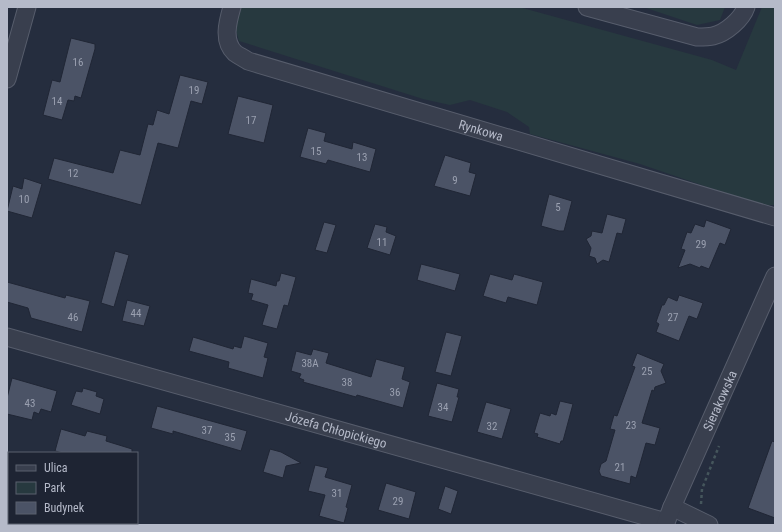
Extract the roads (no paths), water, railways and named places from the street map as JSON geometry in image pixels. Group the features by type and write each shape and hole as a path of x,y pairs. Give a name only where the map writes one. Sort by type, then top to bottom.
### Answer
{"street":[{"path":"7,79 27,7"},
{"name":"Rynkowa","path":"232,7 226,26 228,39 234,52 248,61 775,217"},
{"path":"587,7 697,37 714,36 724,31 744,14 746,7"},
{"name":"Sierakowska","path":"667,518 775,276"},
{"name":"Józefa Chłopickiego","path":"7,337 667,518 709,525"}]}
